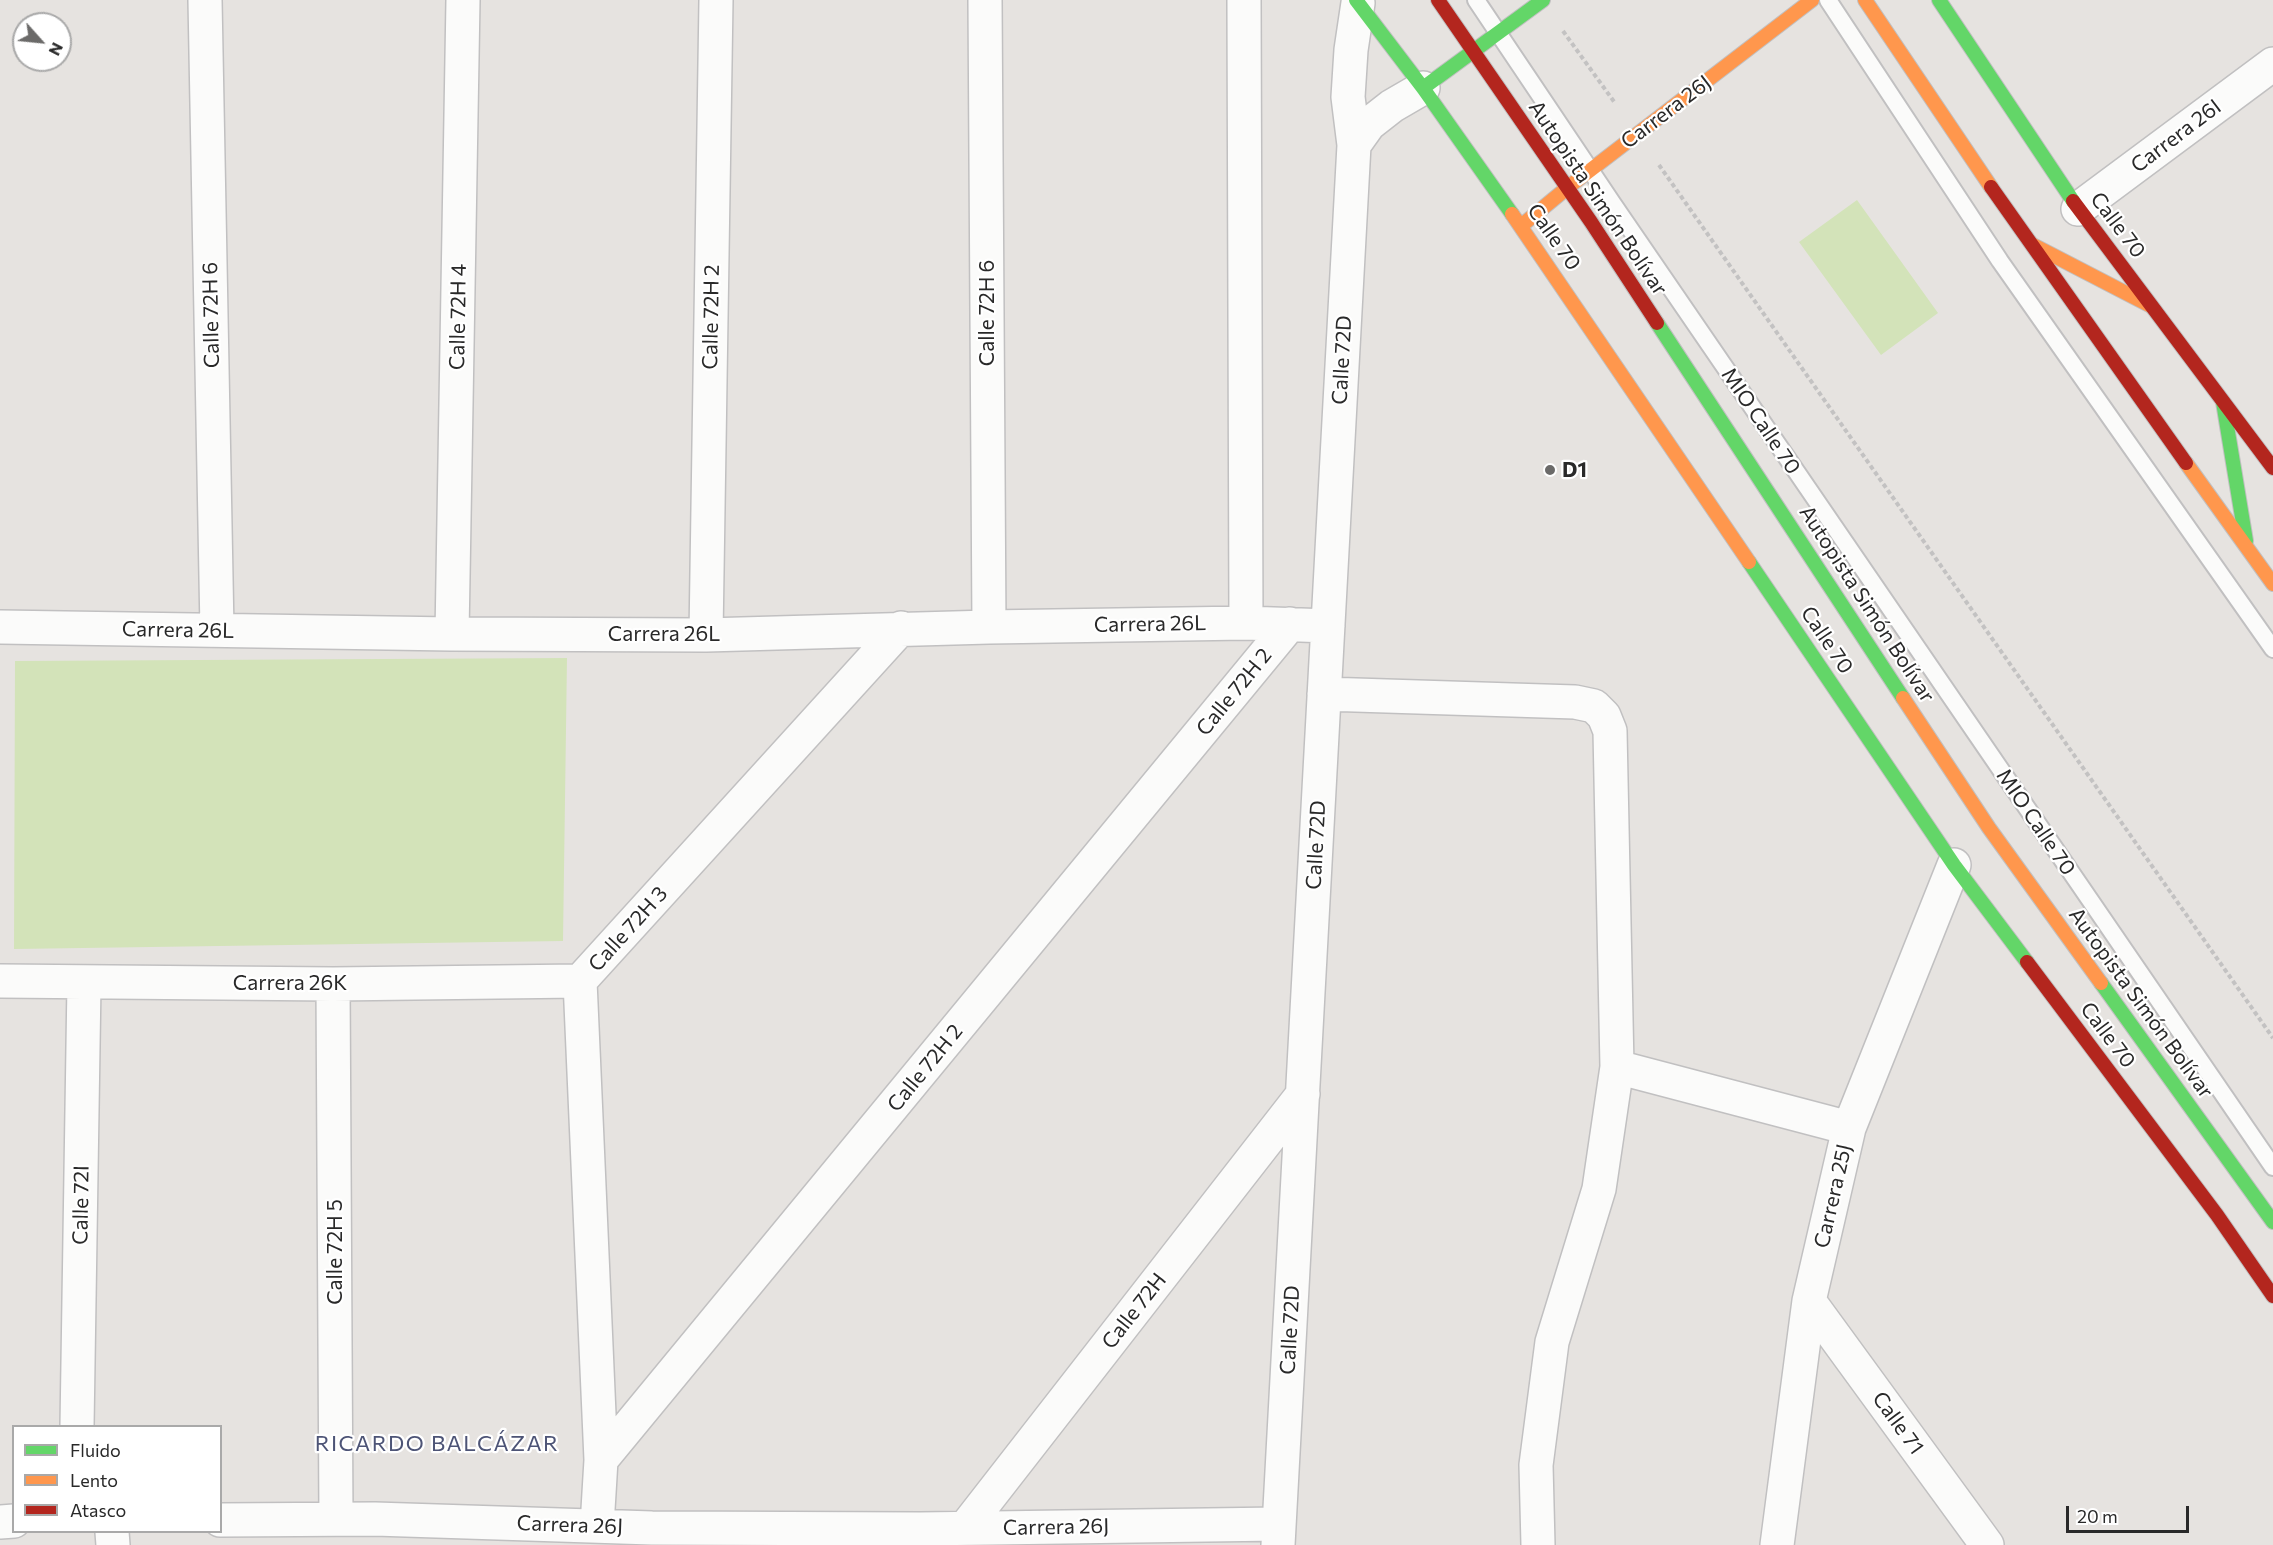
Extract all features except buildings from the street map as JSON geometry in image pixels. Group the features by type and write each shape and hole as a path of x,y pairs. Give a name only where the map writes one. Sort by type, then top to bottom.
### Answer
{"main road":[{"name":"Autopista Simón Bolívar","path":"1438,0 1567,188 1989,828 2246,1193 2273,1221"},
{"path":"1423,88 1542,0"},
{"name":"Carrera 26J","path":"1521,226 1812,0"},
{"path":"1865,0 2027,241 2273,584"},
{"name":"Calle 70","path":"1939,0 2078,209 2273,468"},
{"name":"Calle 70","path":"1358,1 1521,226 1954,865 2221,1212 2273,1296"},
{"path":"2027,241 2151,306"},
{"path":"2223,402 2248,549"}],"street":[{"name":"Calle 72H 6","path":"205,0 217,630"},
{"name":"Calle 72H 4","path":"452,634 463,0"},
{"name":"Calle 72H 2","path":"706,635 716,0"},
{"name":"Calle 72H 6","path":"985,0 989,627"},
{"path":"1244,0 1246,623"},
{"name":"Calle 72D","path":"1279,1535 1354,145 1348,97 1351,50 1358,1"},
{"name":"Carrera 26I","path":"2078,209 2273,64"},
{"path":"1354,145 1369,124 1392,106 1423,88"},
{"name":"Carrera 26L","path":"0,627 452,634 706,635 901,628 1246,623 1328,626"},
{"name":"Calle 72H 2","path":"601,1460 1290,624"},
{"name":"Calle 72H 3","path":"601,1460 580,981 901,628"},
{"path":"1324,694 1575,702 1593,706 1604,716 1610,731 1617,1067 1599,1189 1552,1341 1536,1465 1538,1545"},
{"name":"Carrera 25J","path":"1777,1545 1809,1301 1849,1128 1954,865"},
{"name":"Carrera 26K","path":"0,981 333,984 580,981"},
{"name":"Calle 72I","path":"77,1425 84,983"},
{"name":"Calle 72H 5","path":"333,984 336,1520"},
{"path":"1617,1067 1849,1128"},
{"name":"Calle 72H","path":"965,1528 1303,1094"},
{"name":"Calle 71","path":"1809,1301 1987,1545"},
{"path":"597,1526 601,1460"},
{"name":"Carrera 26J","path":"222,1520 336,1520 375,1532 597,1526 652,1536 920,1537 965,1528 1279,1535"}],"lane":[{"name":"MIO Calle 70","path":"1476,0 1590,171 2273,1167"},
{"path":"1828,0 2000,261 2273,649"}],"path":[{"path":"1542,0 2273,1038"}],"green space":[{"path":"1857,200 1938,313 1881,355 1799,242"},
{"path":"567,658 563,941 14,949 15,661"}],"traffic: fast":[{"path":"1356,0 1423,88 1512,214"},
{"path":"1423,88 1543,0"},
{"path":"1939,0 2073,201"},
{"path":"1657,323 1903,698"},
{"path":"2223,402 2246,541"},
{"path":"1749,562 1954,865 2027,962"},
{"path":"2101,983 2273,1222"}],"traffic: slow":[{"path":"1521,226 1812,0"},
{"path":"1865,0 1991,187"},
{"path":"1512,214 1749,562"},
{"path":"2033,245 2151,306"},
{"path":"2186,463 2273,584"},
{"path":"1903,698 1989,828 2101,983"}],"traffic: jam":[{"path":"1438,0 1591,222 1657,323"},
{"path":"1991,187 2186,463"},
{"path":"2073,201 2273,468"},
{"path":"2027,962 2217,1215 2273,1296"}],"place":[{"name":"D1","path":"1550,470"}],"district":[{"name":"RICARDO BALCÁZAR","path":"437,1444"}]}
